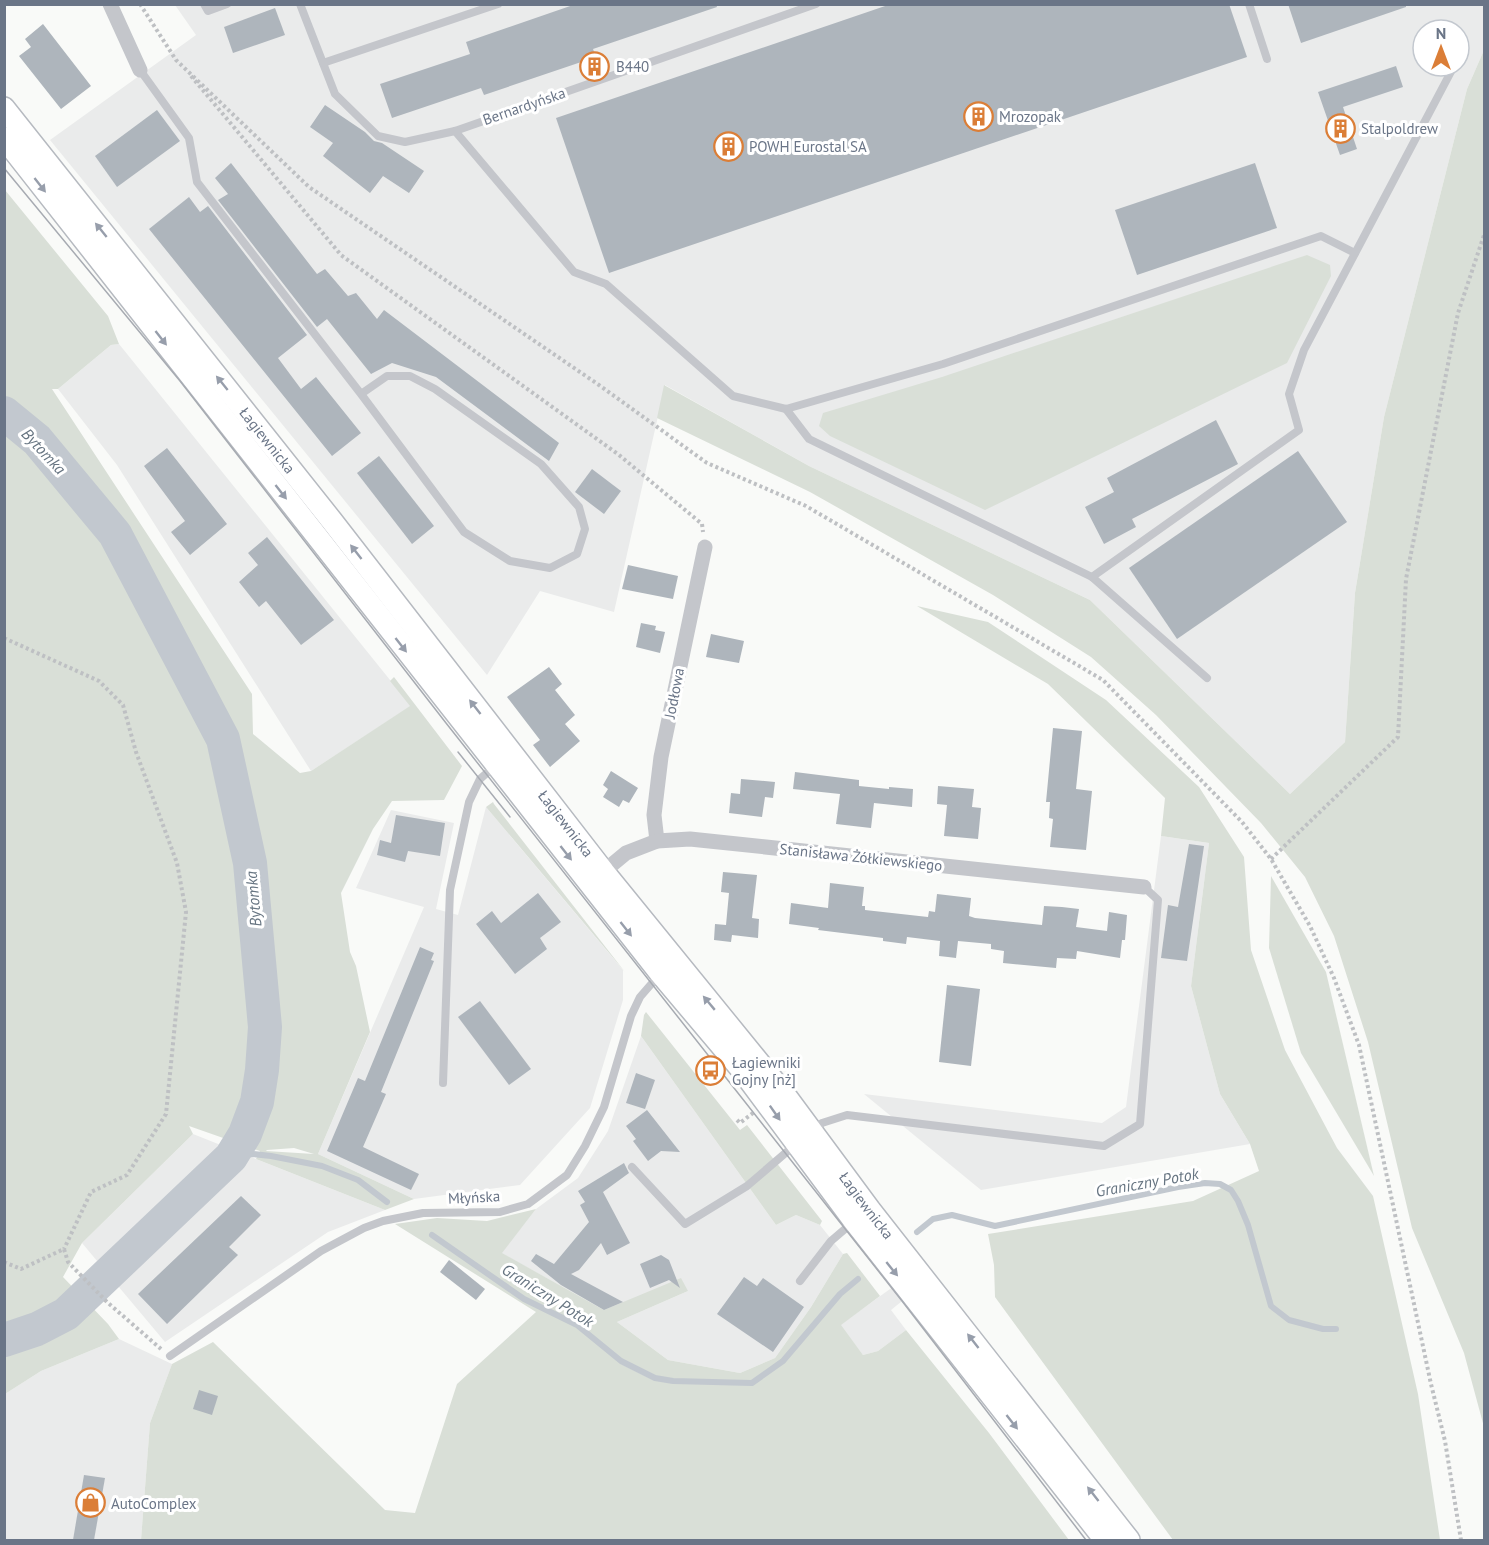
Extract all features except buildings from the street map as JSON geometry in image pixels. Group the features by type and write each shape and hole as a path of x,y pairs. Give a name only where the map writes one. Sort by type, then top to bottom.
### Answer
{"main road":[{"name":"Łagiewnicka","path":"4,108 332,521 503,759"},
{"name":"Łagiewnicka","path":"4,138 597,877 668,967 741,1069 804,1138 1105,1540"},
{"name":"Łagiewnicka","path":"862,1215 1130,1540"}],"street":[{"path":"110,4 140,70"},
{"name":"Jodłowa","path":"657,841 654,815 662,757 705,547"},
{"name":"Stanisława Żółkiewskiego","path":"597,877 626,853 657,841 690,839 1144,887"}],"lane":[{"path":"204,4 208,11 227,4"},
{"name":"Bernardyńska","path":"300,4 335,94 378,136 405,142 455,131 816,4"},
{"path":"323,63 498,4"},
{"path":"1249,4 1267,59"},
{"path":"140,70 189,138 197,182 361,394 464,532 510,561 550,568 577,554 585,529 579,507 541,464 435,389 410,376 387,376 361,394"},
{"path":"1092,577 1299,430 1289,394 1304,350 1448,78"},
{"path":"455,131 574,272 606,284 733,396 786,409 943,364 1321,236 1355,253"},
{"path":"786,409 809,439 1092,577 1207,678"},
{"path":"443,1083 450,890 469,802 480,779 503,759"},
{"path":"632,1167 685,1224 747,1186 822,1124 847,1115 1104,1146 1140,1124 1158,900 1144,887"},
{"name":"Młyńska","path":"170,1356 321,1251 364,1228 383,1221 423,1213 489,1212 528,1204 567,1175 585,1146 604,1107 640,997 668,967"},
{"path":"800,1281 831,1240 862,1215"}],"path":[{"path":"140,4 177,60 341,255 619,454 702,524 705,547"},
{"path":"177,60 309,188 598,385 707,463 806,506 1103,680 1242,822 1271,859 1310,926 1334,978 1359,1045 1445,1441 1461,1540"},
{"path":"1271,859 1398,737 1406,579 1458,313 1485,234"},
{"path":"4,638 99,681 123,705 136,752 177,864 186,912 166,1114 126,1176 91,1192 64,1249 21,1269 4,1262"},
{"path":"64,1249 68,1262 107,1302 170,1356"}],"shaded area":[{"path":"175,5 1484,5 1484,50 1467,89 1384,417 1355,593 1345,742 1290,794 1090,600 809,466 665,385 614,612 540,591 487,675 50,140 196,35"},
{"path":"1484,50 1484,1427 1464,1353 1412,1228 1368,1042 1334,936 1305,877 1261,823 1156,715 1091,657 993,595 810,492 657,418 664,385 809,466 1090,600 1290,794 1345,742 1355,593 1384,417 1467,89"},
{"path":"5,190 108,316 119,344 111,345 58,389 52,389 252,694 253,734 300,773 311,771 410,706 390,681 394,677 462,766 444,800 392,801 373,829 341,893 350,952 356,966 370,1032 318,1154 414,1199 385,1210 256,1159 260,1151 189,1126 193,1134 82,1243 63,1277 108,1324 119,1339 41,1371 5,1394","holes":["294,1148 314,1154 266,1151"]},
{"path":"1307,255 1330,265 1331,276 1287,363 985,510 830,436 819,426 823,413 942,377"},
{"path":"119,344 411,706 311,771 117,465 58,389 111,345"},
{"path":"917,606 988,622 1106,700 1199,787 1244,857 1251,950 1285,1050 1337,1148 1373,1196 1418,1394 1440,1540 1173,1540 995,1297 994,1265 988,1234 1193,1201 1259,1171 1250,1144 1220,1094 1191,986 1209,843 1161,836 1165,798 1048,684"},
{"path":"493,802 494,804 625,972 486,807"},
{"path":"486,807 623,970 623,1000 590,1108 520,1185 414,1199 318,1154 424,907 356,888 391,810 454,823 436,909 458,915"},
{"path":"1161,836 1209,843 1191,986 1220,1094 1250,1144 981,1190 864,1094 1102,1123 1126,1107"},
{"path":"1271,876 1326,972 1374,1176 1301,1053 1269,948"},
{"path":"646,1012 740,1130 747,1125 822,1221 820,1225 796,1215 776,1225 641,1036"},
{"path":"641,1036 776,1225 796,1215 820,1225 843,1254 811,1307 775,1358 740,1373 668,1360 617,1322 688,1291 604,1310 501,1253 536,1209 578,1178 608,1131"},
{"path":"193,1134 385,1210 328,1232 165,1342 82,1243"},
{"path":"536,1209 502,1253 604,1310 681,1278 688,1291 617,1322 668,1360 740,1373 775,1358 811,1307 843,1254 847,1253 880,1296 841,1325 863,1355 878,1351 906,1330 989,1433 1069,1540 141,1540 150,1423 172,1364 213,1342 385,1510 415,1513 457,1384 536,1312 395,1224 437,1218 487,1221"},
{"path":"897,1284 907,1297 891,1310 906,1330 878,1351 863,1355 840,1325"},
{"path":"119,1339 172,1364 150,1423 141,1540 5,1540 5,1394 41,1371"}],"waterway":[{"name":"Bytomka","path":"4,413 37,440 115,534 223,739 250,863 265,1027 257,1102 245,1134 231,1157 66,1314 37,1329 4,1340"},
{"name":"Graniczny Potok","path":"231,1157 253,1154 322,1166 358,1180 387,1202"},
{"name":"Graniczny Potok","path":"917,1232 933,1219 952,1215 995,1226 1178,1187 1205,1183 1220,1184 1231,1190 1238,1201 1248,1225 1271,1306 1289,1320 1323,1329 1336,1329"},
{"name":"Graniczny Potok","path":"432,1235 524,1299 577,1325 621,1361 655,1378 673,1381 752,1383 783,1361 840,1294 858,1279"}],"tram line":[{"path":"4,168 180,381 446,723 902,1301 1086,1540"},
{"path":"458,752 510,817"}],"place":[{"name":"B440","path":"595,66"},
{"name":"Mrozopak","path":"978,116"},
{"name":"Stalpoldrew","path":"1340,128"},
{"name":"POWH Eurostal SA","path":"728,146"},
{"name":"Łagiewniki Gojny [nż]","path":"711,1071"},
{"name":"AutoComplex","path":"90,1503"}]}
